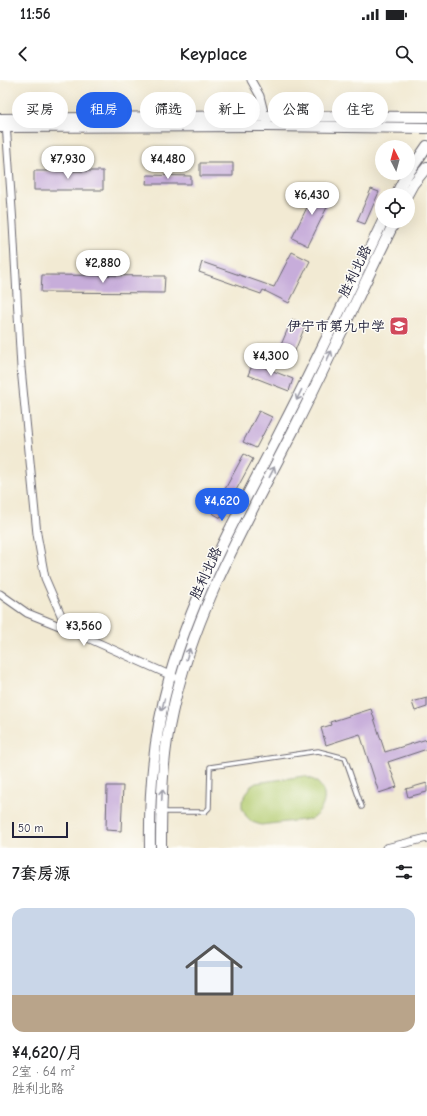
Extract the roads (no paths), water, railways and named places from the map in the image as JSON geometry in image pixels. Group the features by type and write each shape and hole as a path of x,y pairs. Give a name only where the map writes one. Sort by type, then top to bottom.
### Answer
{"main road":[{"path":"3,123 266,121 427,117"},
{"path":"266,121 427,128"},
{"path":"400,188 427,146"},
{"path":"410,188 427,167"},
{"name":"胜利北路","path":"150,848 149,813 151,780 161,710 188,620 213,564 289,414 380,228"},
{"name":"胜利北路","path":"161,848 161,812 166,748 180,679 198,624 222,569 300,416 392,228"}],"street":[{"path":"251,80 260,96 266,121"},
{"path":"3,123 13,224 21,368 37,534 45,578 67,629"},
{"path":"0,594 27,613 67,629 170,676 180,679"},
{"path":"386,848 427,838"}],"lane":[{"path":"149,813 205,812 209,808 210,768 318,751 345,758 362,807"}],"place":[{"name":"伊宁市第九中学","path":"399,326"}]}
